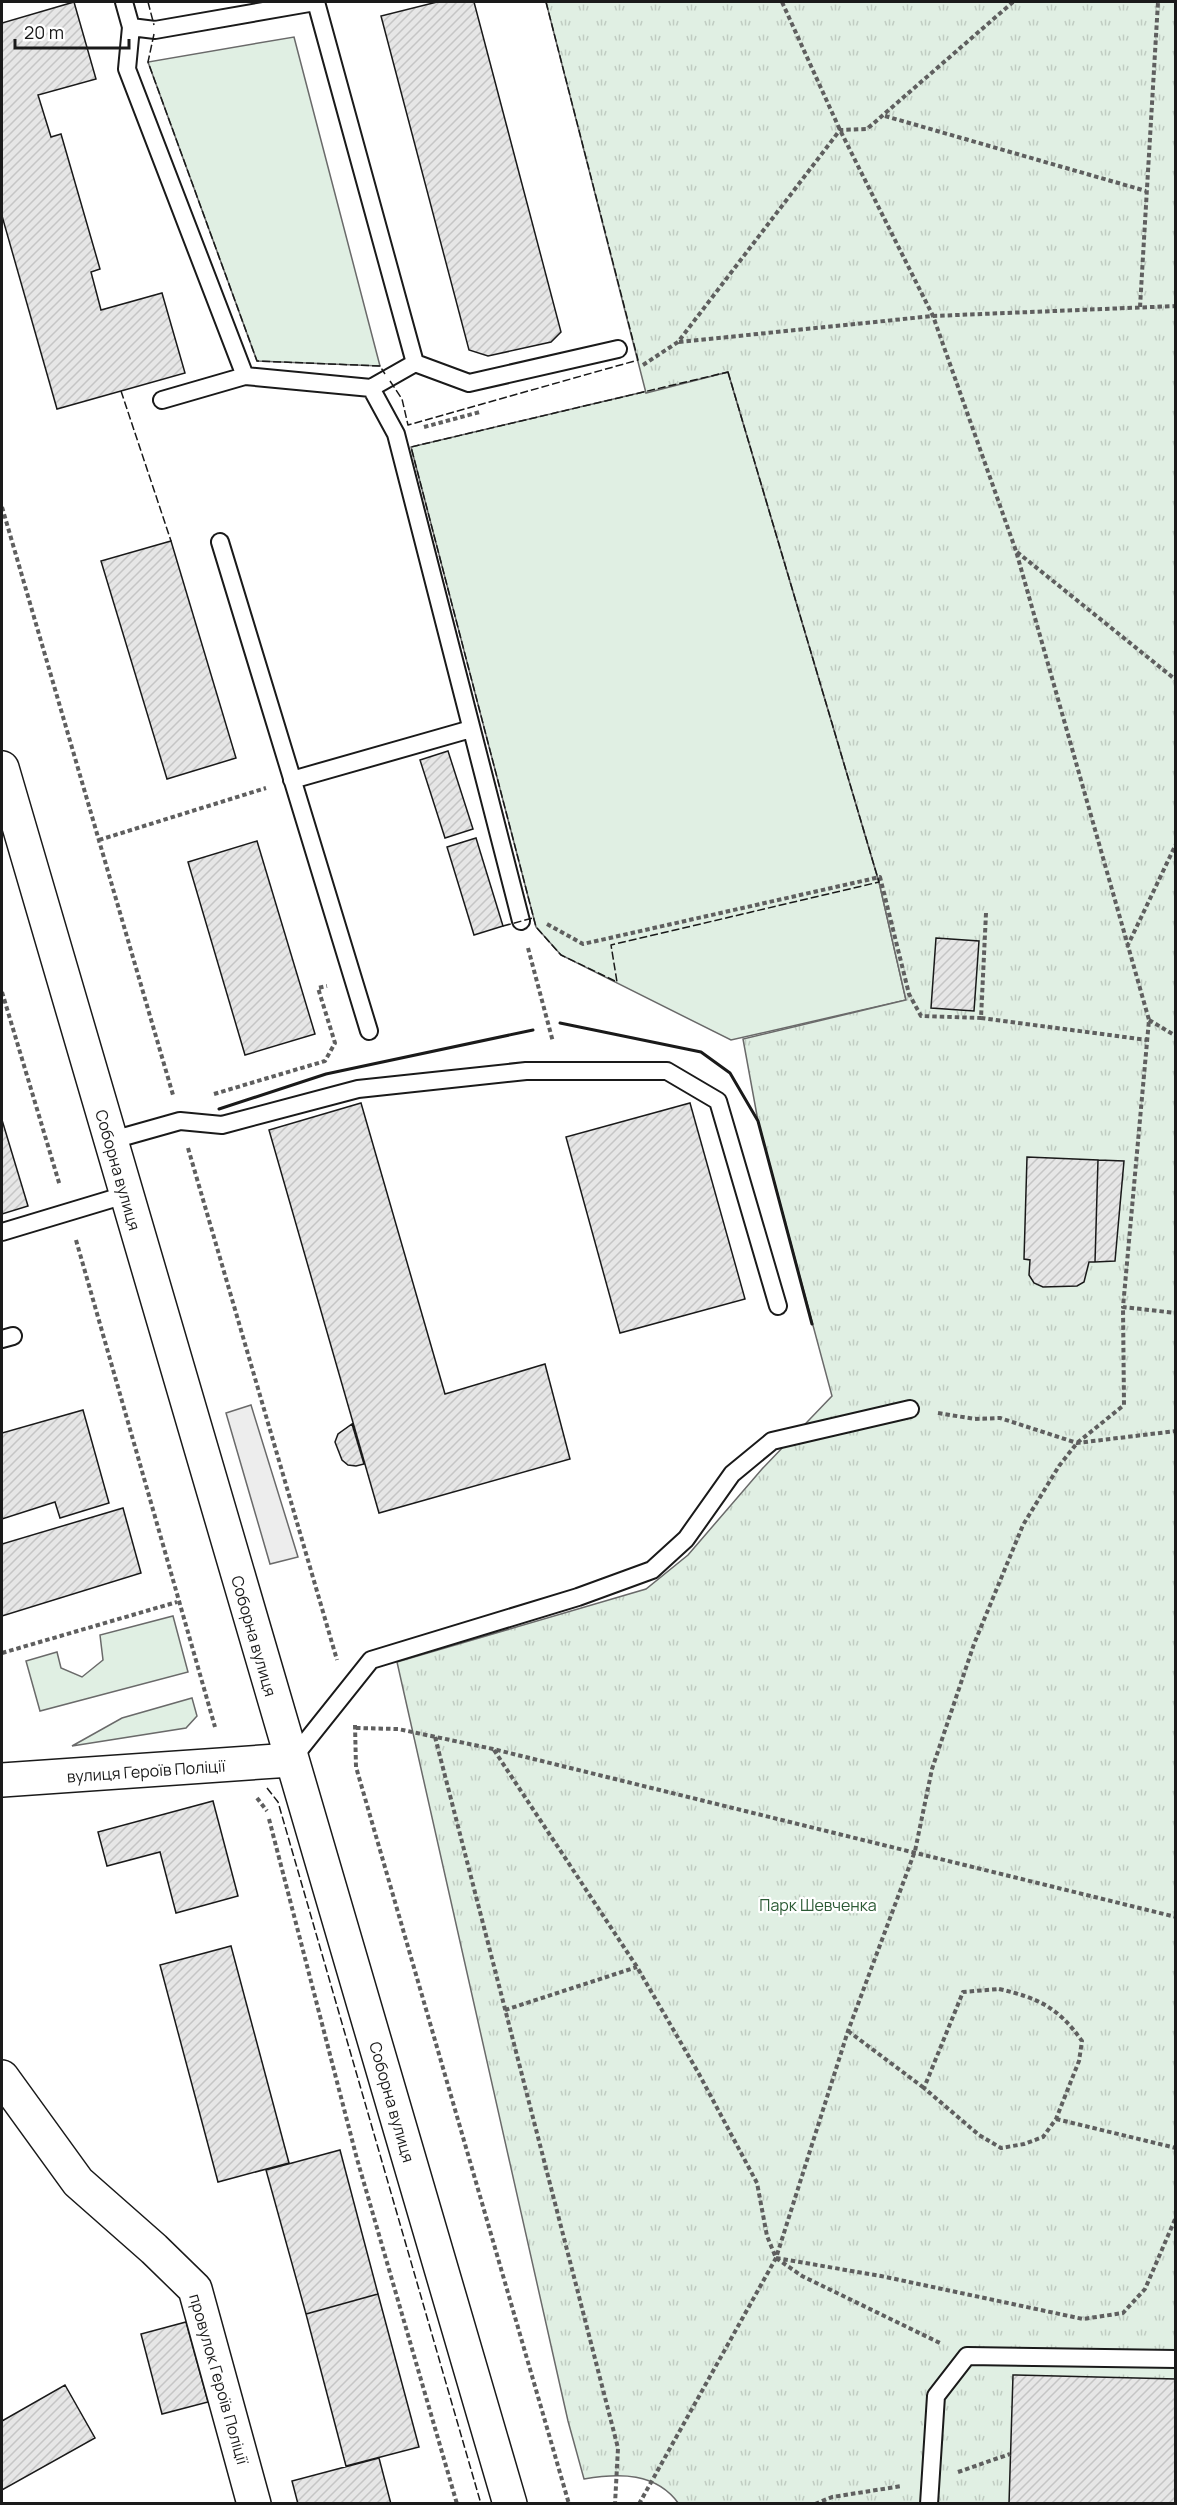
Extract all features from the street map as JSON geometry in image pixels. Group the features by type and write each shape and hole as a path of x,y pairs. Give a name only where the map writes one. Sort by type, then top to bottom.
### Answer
{"main road":[{"name":"Соборна вулиця","path":"2,768 125,1195 510,2504"},
{"name":"вулиця Героїв Поліції","path":"2,1780 291,1760"},
{"name":"провулок Героїв Поліції","path":"2,2077 78,2182 154,2248 195,2289 254,2504"}],"lane":[{"path":"124,2 131,27 128,69 245,376"},
{"path":"131,27 155,30 316,2 416,363"},
{"path":"162,400 245,376 371,388 416,363 469,383 618,349"},
{"path":"371,388 396,434 520,921"},
{"path":"220,542 369,1031"},
{"path":"292,780 471,729"},
{"path":"110,1141 180,1120 222,1125 358,1089 526,1071 667,1071 718,1101 778,1306"},
{"path":"2,1232 125,1195"},
{"path":"291,1760 371,1660 578,1597 652,1570 686,1539 732,1474 772,1441 910,1409"},
{"path":"929,2504 936,2396 967,2356 1176,2359"}],"path":[{"path":"639,2504 776,2258 848,2031 915,1851 932,1769 974,1644 1023,1526 1059,1466 1077,1443 1124,1405 1123,1307 1149,1020 1016,551 933,316 840,130 782,2"},
{"path":"840,130 867,129 885,116 1013,2"},
{"path":"1140,307 1158,2"},
{"path":"885,116 1146,191"},
{"path":"840,130 678,342 933,316 1176,306"},
{"path":"1016,551 1176,680"},
{"path":"99,840 292,780"},
{"path":"1127,948 1176,844"},
{"path":"545,914 548,925 583,944 880,877 909,994 921,1016 981,1018 1147,1040"},
{"path":"981,1018 986,913"},
{"path":"520,921 549,1028"},
{"path":"208,1096 326,1061 335,1043 318,988"},
{"path":"2,992 68,1211 213,1727 222,1729"},
{"path":"1149,1020 1176,1036"},
{"path":"1123,1307 1176,1313"},
{"path":"910,1409 975,1419 1000,1418 1077,1443 1176,1431"},
{"path":"2,1653 177,1602"},
{"path":"569,2504 356,1767 356,1728 398,1729 493,1749 1176,1917"},
{"path":"435,1737 618,2448 615,2504"},
{"path":"493,1749 637,1967 699,2074 757,2183 767,2236 776,2258 802,2276 948,2347"},
{"path":"251,1790 266,1809 357,2159 457,2504"},
{"path":"505,2010 637,1967"},
{"path":"848,2031 924,2088 979,2135 1001,2148 1023,2144 1042,2137 1056,2119 1079,2061 1082,2041 1069,2022 1033,1997 999,1989 963,1992 924,2088"},
{"path":"1056,2119 1176,2148"},
{"path":"776,2258 881,2276 1083,2319 1123,2313 1145,2289 1176,2217"},
{"path":"815,2504 832,2498 931,2481 1010,2454"}],"green space":[{"name":"Парк Шевченка","path":"546,2 1175,2 1175,2503 679,2504 670,2493 648,2480 623,2476 584,2479 568,2421 397,1662 646,1589 688,1555 762,1469 832,1396 758,1121 743,1039 906,1000 879,882 728,372 646,393"},
{"path":"294,37 380,366 257,361 148,62"},
{"path":"728,372 879,882 906,1000 731,1040 561,955 536,927 411,447"},
{"path":"173,1616 188,1672 40,1711 26,1661 57,1652 61,1668 82,1677 103,1660 100,1635"},
{"path":"192,1698 197,1716 186,1728 72,1746 122,1718"}],"shaded area":[{"path":"251,1405 298,1557 270,1564 226,1413"}],"building":[{"path":"74,2 96,79 38,95 51,137 61,134 100,269 91,272 101,310 162,293 185,373 57,409 2,216 2,23"},
{"path":"437,2 474,2 561,332 551,342 488,356 469,350 381,16"},
{"path":"171,541 236,758 167,779 101,561"},
{"path":"448,751 473,829 445,838 420,760"},
{"path":"476,838 503,926 474,935 447,847"},
{"path":"257,841 315,1034 245,1055 188,862"},
{"path":"936,938 979,941 974,1011 931,1008"},
{"path":"361,1103 445,1394 545,1364 570,1459 379,1513 269,1130"},
{"path":"690,1103 745,1299 620,1333 566,1137"},
{"path":"2,1120 28,1206 2,1214"},
{"path":"1027,1157 1098,1160 1095,1262 1089,1262 1084,1282 1077,1286 1043,1287 1034,1283 1029,1275 1030,1260 1024,1259"},
{"path":"1098,1160 1124,1161 1115,1261 1095,1262"},
{"path":"83,1410 109,1503 60,1518 55,1502 2,1519 2,1433"},
{"path":"352,1424 364,1464 356,1466 348,1465 342,1460 335,1442 338,1434"},
{"path":"123,1508 141,1573 2,1616 2,1544"},
{"path":"213,1801 238,1896 176,1913 160,1852 107,1866 98,1832"},
{"path":"231,1946 289,2163 218,2182 160,1965"},
{"path":"340,2150 378,2294 306,2314 266,2170"},
{"path":"378,2294 419,2447 346,2466 306,2314"},
{"path":"186,2322 208,2402 162,2414 141,2334"},
{"path":"1013,2375 1176,2379 1176,2504 1009,2504"},
{"path":"65,2385 95,2438 2,2490 2,2421"},
{"path":"379,2458 391,2504 298,2504 292,2481"}],"fence":[{"path":"148,2 154,25"},
{"path":"390,381 402,399 408,425 638,360 546,2"},
{"path":"154,34 148,62 257,361 380,366 385,374"},
{"path":"728,372 879,882 611,945 617,982 561,955 536,927 411,447 728,372"},
{"path":"121,391 171,541"},
{"path":"503,926 533,918"},
{"path":"267,1788 278,1802 481,2504"}],"wall":[{"path":"560,1023 701,1052 730,1073 758,1121 812,1324"},
{"path":"219,1109 326,1074 533,1030"}]}
